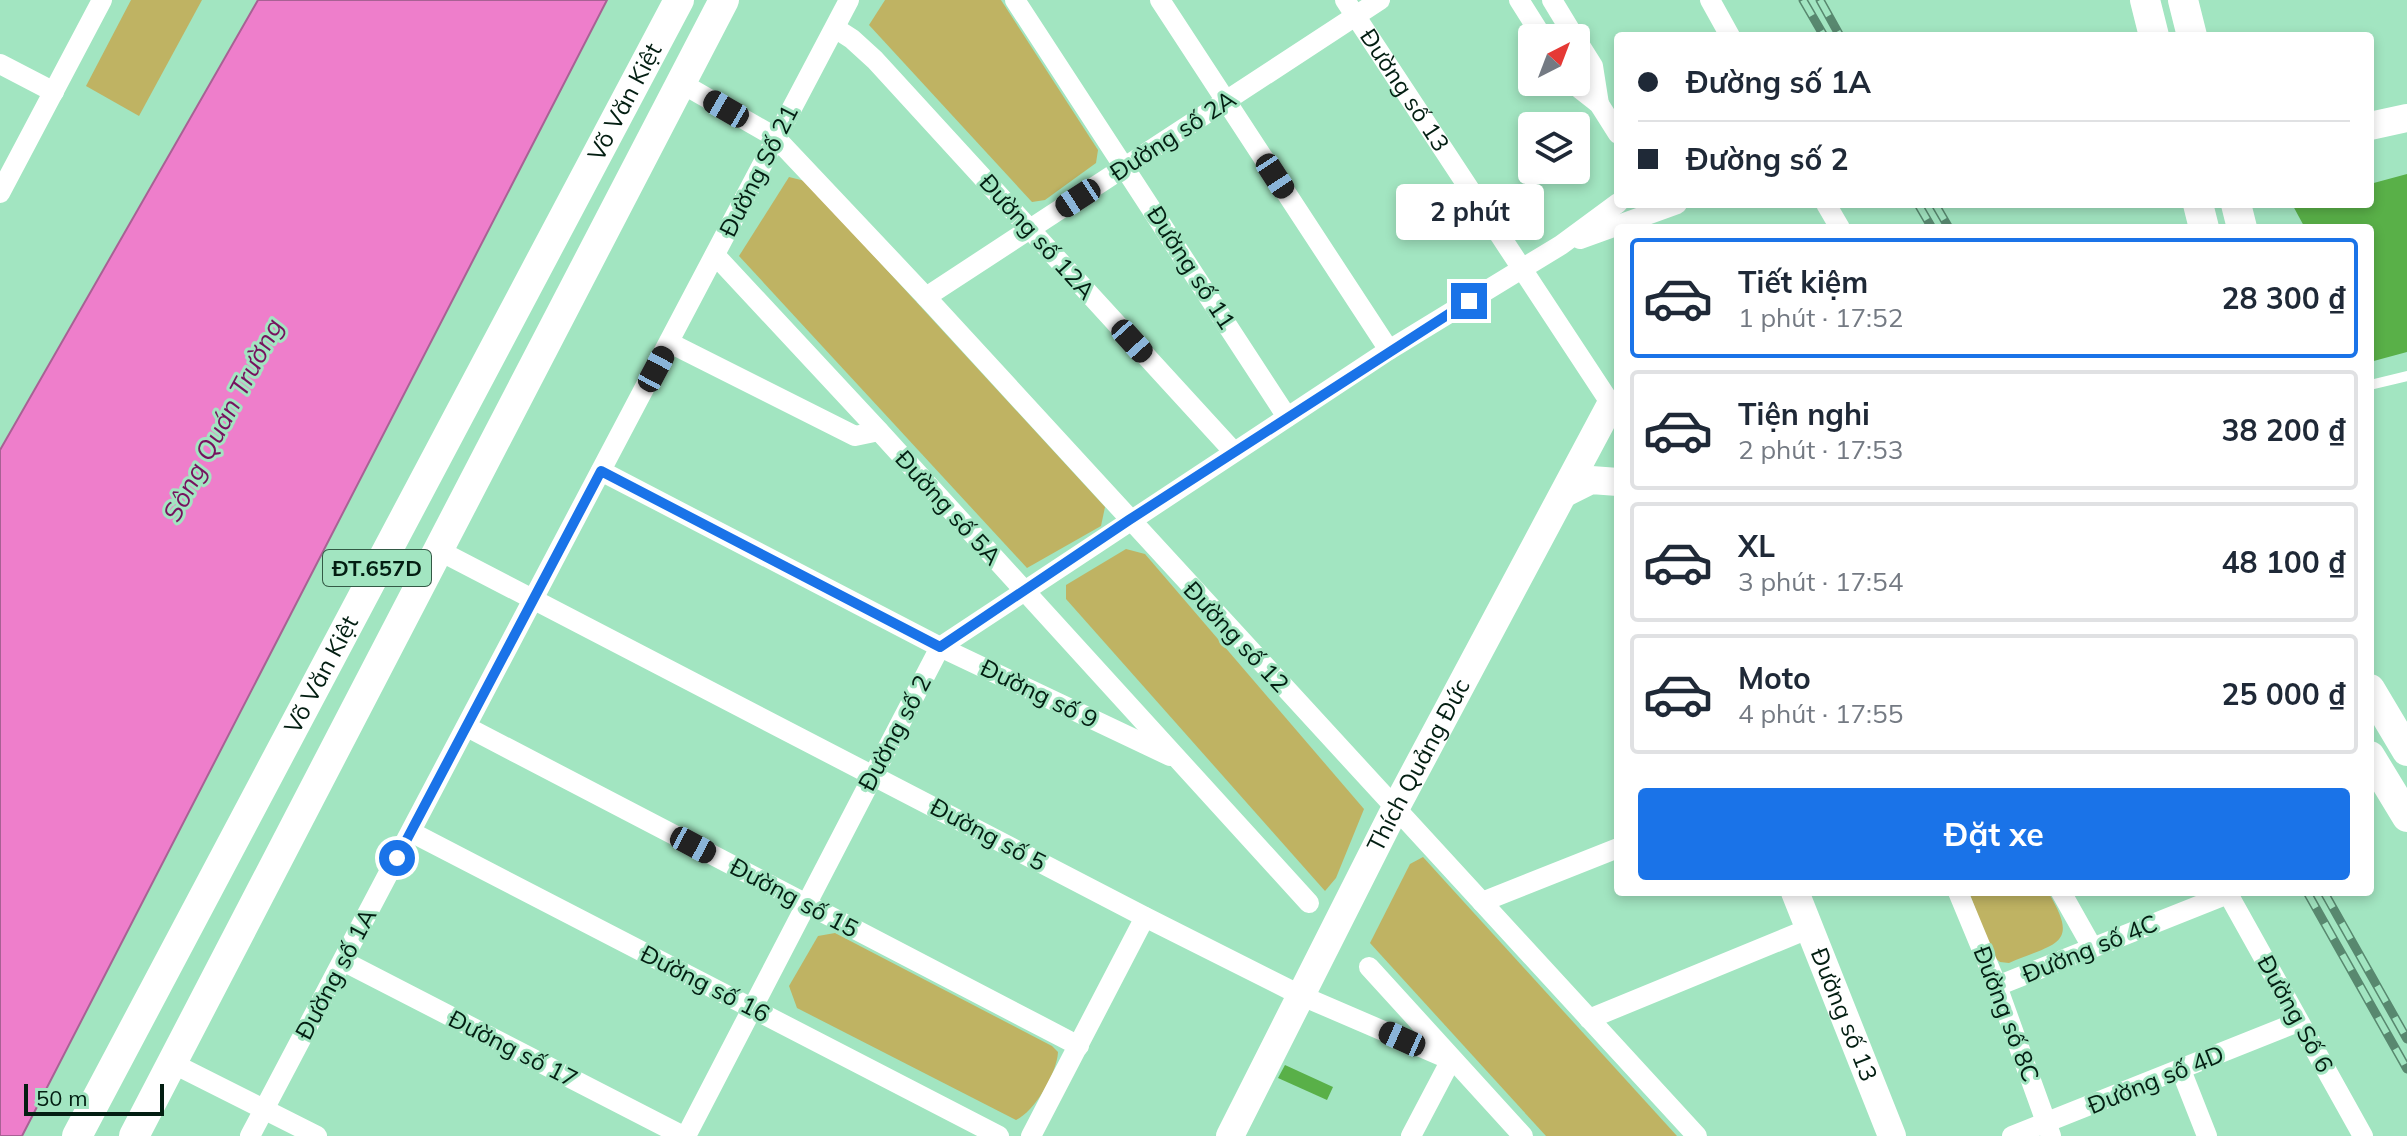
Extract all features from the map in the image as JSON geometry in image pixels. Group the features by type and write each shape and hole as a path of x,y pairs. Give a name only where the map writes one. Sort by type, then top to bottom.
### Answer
{"main road":[{"name":"Võ Văn Kiệt","path":"77,1136 679,0"},
{"name":"Võ Văn Kiệt","path":"134,1136 724,0"},
{"path":"2145,0 2153,32"},
{"path":"2183,0 2191,32"},
{"path":"643,65 681,83"},
{"path":"2374,696 2407,751"},
{"path":"2374,763 2407,817"},
{"path":"127,1040 172,1063"}],"street":[{"path":"0,193 102,0"},
{"name":"Đường Số 21","path":"670,343 849,0"},
{"name":"Đường số 11","path":"1015,0 1287,417"},
{"path":"1160,0 1389,350"},
{"name":"Đường số 2A","path":"926,297 1226,101 1351,8 1380,0"},
{"path":"1519,0 1534,24"},
{"path":"1552,0 1567,24"},
{"path":"1710,0 1728,32"},
{"name":"Đường số 13","path":"1351,8 1614,406"},
{"name":"Đường số 12A","path":"835,28 875,60 1234,452"},
{"path":"1590,61 1599,104"},
{"path":"0,64 54,92"},
{"name":"Đường số 12","path":"681,83 775,137 926,297 1697,1136"},
{"path":"1589,96 1599,104 1614,128"},
{"path":"2374,125 2407,118"},
{"name":"Đường số 2","path":"684,1136 754,1009 940,647 1389,350 1561,245 1614,206"},
{"name":"Đường số 2","path":"1618,224 1661,208"},
{"name":"Đường số 2","path":"1561,245 1614,225"},
{"name":"Đường số 5A","path":"715,255 1309,903"},
{"path":"533,599 670,343 855,436 879,431"},
{"name":"Thích Quảng Đức","path":"1230,1136 1395,809 1565,493 1614,412"},
{"name":"Đường số 9","path":"601,471 940,647 1180,761"},
{"path":"1565,493 1591,480 1614,482"},
{"name":"Đường số 5","path":"438,550 1145,917 1302,996 1451,1060 1523,1136"},
{"name":"Đường số 1A","path":"250,1136 533,599"},
{"name":"Đường số 15","path":"467,727 1079,1046"},
{"name":"Đường số 16","path":"411,832 999,1136"},
{"path":"1482,902 1614,850"},
{"name":"Đường số 13","path":"1796,896 1892,1136"},
{"name":"Đường số 8C","path":"1960,896 1997,986 2049,1130"},
{"path":"2063,896 2092,947"},
{"name":"Đường số 4C","path":"1997,986 2220,896"},
{"name":"Đường Số 6","path":"2230,896 2363,1136"},
{"path":"1031,1136 1145,917"},
{"path":"1589,1019 1808,929"},
{"name":"Đường số 17","path":"343,961 684,1136"},
{"path":"1369,967 1451,1060 1411,1136"},
{"name":"Đường số 4D","path":"2012,1136 2049,1130 2181,1070 2298,1022"},
{"path":"172,1063 317,1136"},
{"path":"2181,1070 2207,1136"}],"lane":[{"path":"2374,384 2407,376"}],"shaded area":[{"path":"131,0 202,0 139,116 86,86"},
{"path":"885,0 1001,0 1098,150 1096,163 1045,200 1032,202 869,25"},
{"path":"789,177 805,181 1105,507 1101,526 1027,568 739,256"},
{"path":"1126,549 1145,554 1364,809 1336,878 1325,891 1066,599 1066,585"},
{"path":"1423,857 1677,1136 1546,1136 1370,943 1410,864"},
{"path":"1970,896 2050,896 2062,923 2058,940 2009,963 2000,962 1993,956"},
{"path":"835,933 1052,1046 1058,1052 1054,1070 1030,1109 1016,1120 797,1008 789,986 818,936"}],"water":[{"name":"Sông Quán Trường","path":"258,0 607,0 22,1136 0,1136 0,450"}],"building":[{"path":"2407,174 2407,352 2374,361 2374,224 2303,224 2294,208 2374,208 2374,183"},
{"path":"1285,1065 1333,1087 1327,1100 1278,1078"}],"railway":[{"path":"1803,0 1822,32"},
{"path":"1820,0 1838,32"},
{"path":"1920,208 1930,224"},
{"path":"1937,208 1947,224"},
{"path":"2309,896 2407,1069"},
{"path":"2326,896 2407,1039"}],"route":[{"path":"397,858 601,471 940,647 1129,520 1469,301"}]}
